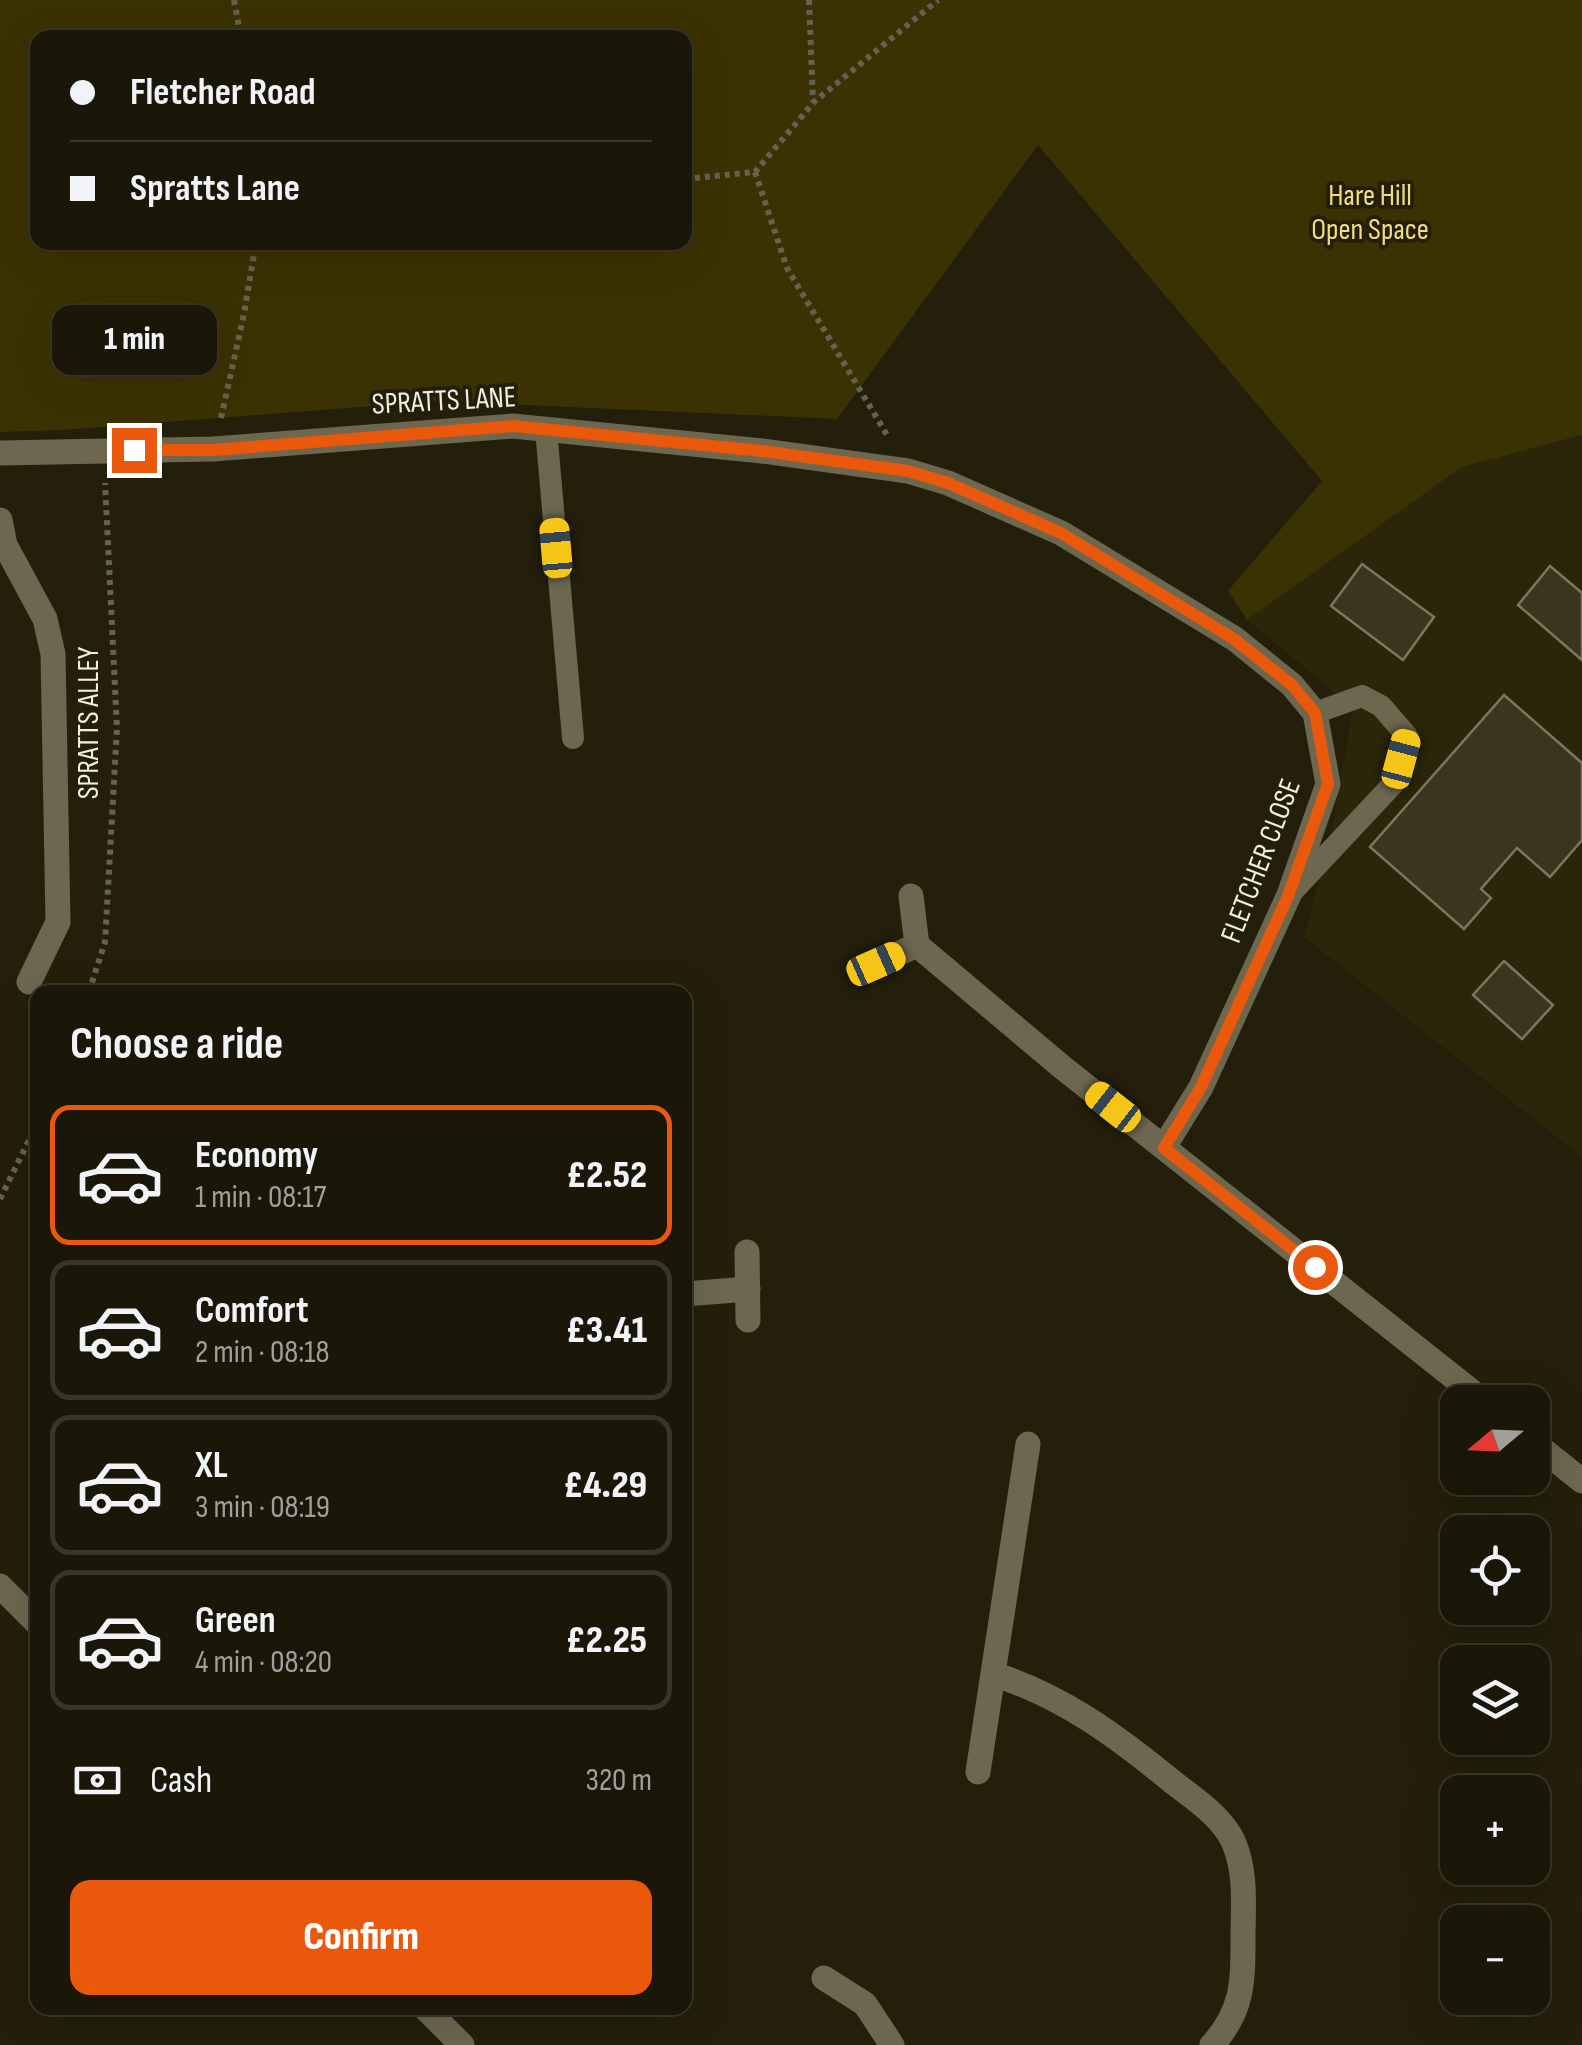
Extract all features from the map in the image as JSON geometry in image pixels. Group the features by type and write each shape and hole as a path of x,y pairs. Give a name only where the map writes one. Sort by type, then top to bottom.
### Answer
{"street":[{"name":"SPRATTS LANE","path":"0,453 214,450 513,426 762,451 908,471 948,483 1061,533 1234,639 1292,685 1315,713"},
{"path":"0,520 5,545 44,619 53,654 58,922 28,982"},
{"name":"FLETCHER CLOSE","path":"1164,1148 1201,1087 1288,896 1328,784 1315,713"},
{"path":"911,896 917,946 1464,1385"},
{"path":"876,964 917,946"},
{"path":"747,1252 748,1320"},
{"path":"692,1293 748,1289"},
{"path":"978,1772 1028,1444"},
{"path":"1550,1455 1582,1481"},
{"path":"0,1586 30,1613"},
{"path":"993,1674 1033,1686 1108,1729 1208,1810 1233,1839 1242,1872 1243,1991 1212,2045"},
{"path":"824,1978 865,2004 892,2045"},
{"path":"431,2015 462,2045"}],"lane":[{"path":"546,429 573,738"},
{"path":"1288,896 1395,782 1407,736 1381,706 1362,696 1315,713"}],"path":[{"path":"234,0 240,30"},
{"path":"809,0 814,102"},
{"path":"692,178 755,172 814,102 938,0"},
{"path":"755,172 788,268 908,471"},
{"path":"214,450 255,250"},
{"name":"SPRATTS ALLEY","path":"91,985 105,942 116,728 103,452"},
{"path":"0,1199 30,1138"}],"shaded area":[{"path":"1582,435 1582,1157 1304,937 1332,830 1353,708 1247,620 1462,467"}],"green space":[{"name":"Hare Hill Open Space","path":"0,0 1582,0 1582,435 1462,467 1247,620 1228,591 1322,481 1038,145 837,419 438,401 0,432"}],"building":[{"path":"1362,564 1434,617 1403,660 1331,606"},
{"path":"1550,566 1582,593 1582,660 1518,605"},
{"path":"1504,695 1582,763 1582,840 1550,877 1517,848 1481,889 1491,898 1464,929 1370,847"},
{"path":"1504,961 1553,1005 1522,1039 1473,995"}],"route":[{"path":"134,450 214,450 513,426 762,451 908,471 948,483 1061,533 1234,639 1292,685 1315,713 1328,784 1288,896 1201,1087 1164,1148 1315,1267"}]}
